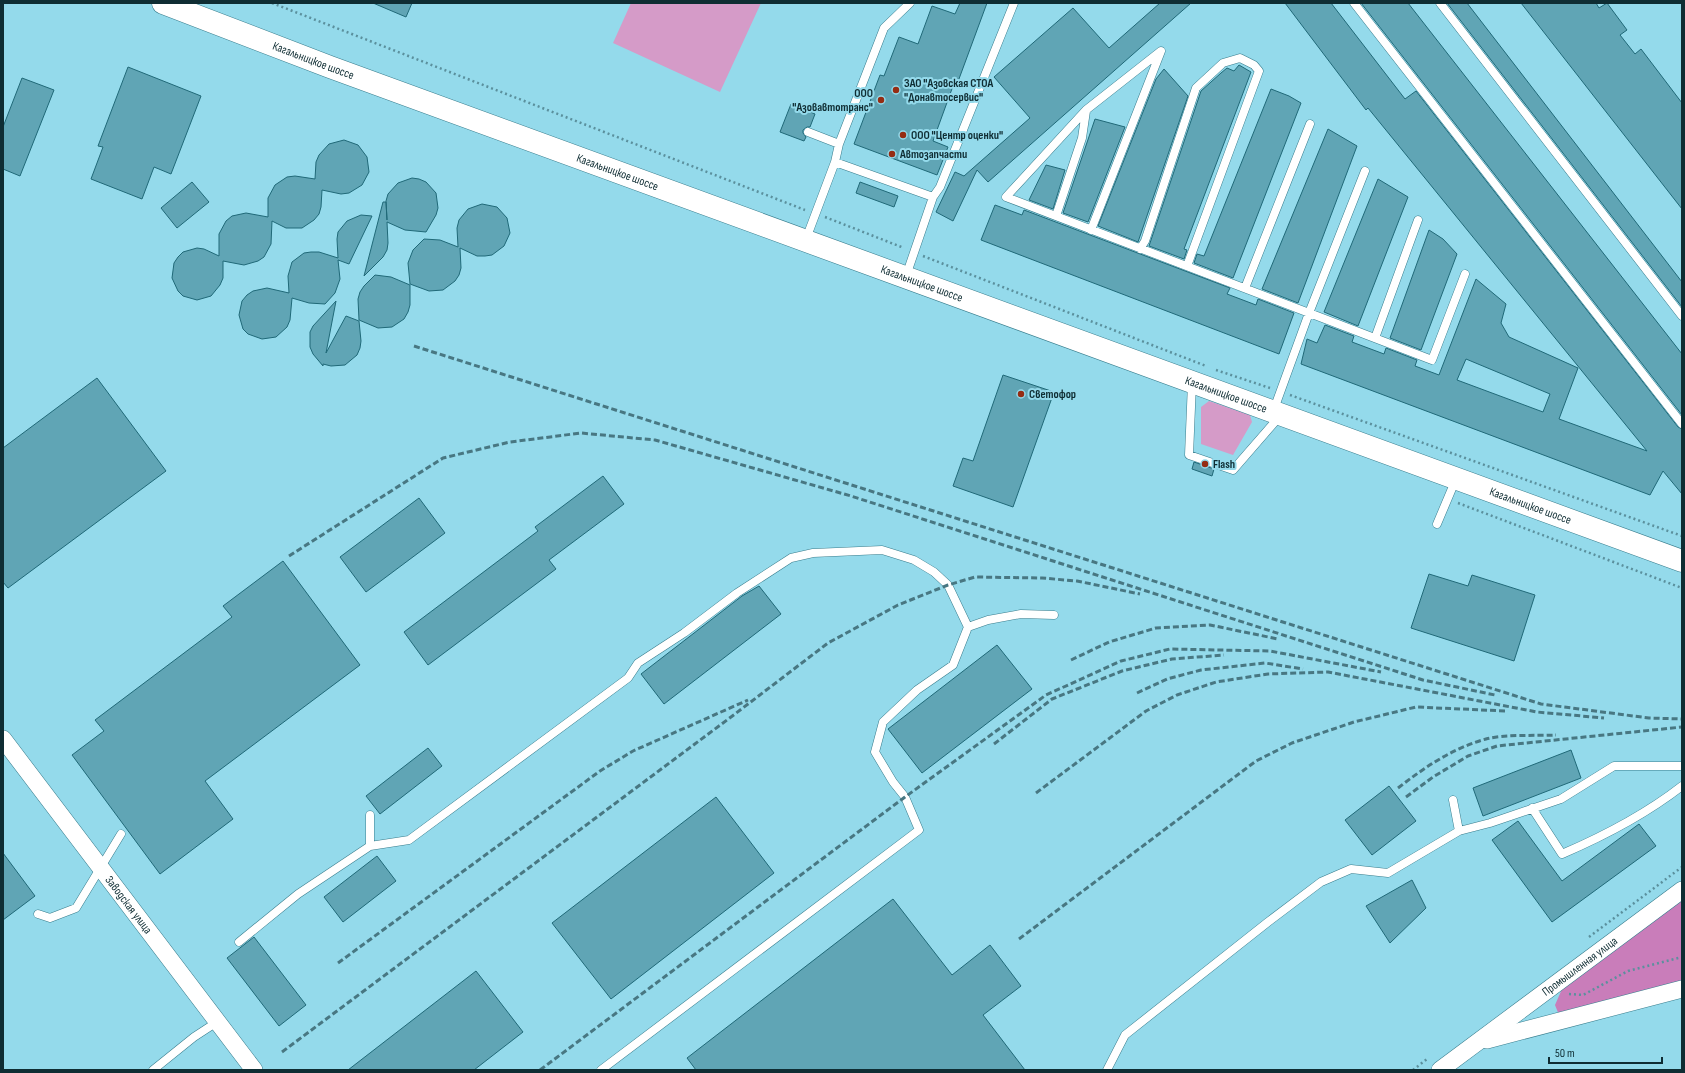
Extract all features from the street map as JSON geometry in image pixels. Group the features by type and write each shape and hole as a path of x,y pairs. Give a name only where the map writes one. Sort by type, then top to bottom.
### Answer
{"main road":[{"name":"Кагальницкое шоссе","path":"163,3 330,67 1192,382 1278,406 1457,479 1682,561"}],"street":[{"name":"Заводская улица","path":"3,739 254,1070"},
{"name":"Промышленная улица","path":"1440,1070 1682,890"},
{"name":"Промышленная улица","path":"1478,1042 1682,989"}],"lane":[{"path":"805,240 835,162 839,144 884,28 910,3"},
{"path":"905,277 933,198 944,178 1014,3"},
{"path":"1354,3 1682,424"},
{"path":"1440,3 1682,316"},
{"path":"1091,230 1161,51 1086,110 1006,197 1056,216 1091,230 1140,249 1432,360 1465,274"},
{"path":"1140,249 1145,241 1196,88 1223,63 1240,58 1254,65 1259,71 1187,266"},
{"path":"1056,216 1082,138 1086,110"},
{"path":"1245,288 1310,124"},
{"path":"808,132 839,144"},
{"path":"835,162 933,198"},
{"path":"1192,382 1189,455 1233,470 1278,406 1309,313 1365,171"},
{"path":"1375,338 1418,220"},
{"path":"1437,524 1457,479"},
{"path":"239,942 298,894 370,846 408,840 628,678 638,662 684,633 737,593 791,558 813,553 882,550 914,560 934,572 948,585 968,627 953,665 917,690 883,722 875,752 893,782 905,797 919,830 601,1070"},
{"path":"968,627 988,620 1021,614 1054,615"},
{"path":"1107,1070 1125,1035 1321,882 1351,869 1388,873 1459,831 1561,799 1614,766 1682,766"},
{"path":"1532,808 1562,854 1584,845 1624,824 1666,798 1682,786"},
{"path":"1453,800 1459,831"},
{"path":"370,815 370,846"},
{"path":"38,914 50,918 76,908 121,834"},
{"path":"153,1070 194,1037 217,1022"}],"path":[{"path":"272,3 1210,367 1278,406 1682,536"},
{"path":"1448,499 1682,588"},
{"path":"1546,991 1583,996 1628,971 1682,957"}],"shaded area":[{"path":"631,3 761,3 720,92 613,43"},
{"path":"1209,401 1250,415 1252,422 1233,455 1201,444 1201,407"},
{"path":"1682,900 1682,983 1559,1015 1555,1005 1562,989"}],"building":[{"path":"373,3 412,3 406,17"},
{"path":"960,3 987,3 956,87 953,86 933,141 948,147 937,175 854,144 880,75 884,76 899,37 918,44 932,6 955,14"},
{"path":"1160,3 1191,3 988,182 977,170 953,221 936,212 955,172 964,176 1030,118 994,77 1073,8 1109,48"},
{"path":"1285,3 1331,3 1405,99 1416,91 1678,427 1682,429 1682,494 1663,471 1650,495 1301,364 1307,339 1317,343 1325,325 1354,336 1352,342 1384,354 1386,348 1417,360 1415,366 1439,375 1476,279 1506,304 1501,323 1509,337 1578,368 1559,419 1647,451 1368,108 1366,110","holes":["1466,359 1550,394 1543,412 1457,380"]},
{"path":"1361,3 1408,3 1682,354 1682,415"},
{"path":"1447,3 1467,3 1682,282 1682,307"},
{"path":"1521,3 1596,3 1599,8 1607,3 1627,30 1620,35 1635,54 1641,49 1682,103 1682,209"},
{"path":"1239,65 1251,72 1184,249 1187,250 1184,259 1149,246 1201,91 1227,68 1234,71"},
{"path":"128,67 201,96 171,174 154,167 142,199 91,179 103,147 98,146"},
{"path":"1164,69 1188,96 1138,242 1098,226 1156,79"},
{"path":"22,78 54,90 20,176 3,169 3,127"},
{"path":"1271,89 1289,96 1301,103 1233,278 1194,263 1197,254 1204,256"},
{"path":"791,104 815,114 810,127 803,130 806,137 804,141 780,132"},
{"path":"1095,119 1125,127 1088,222 1063,213"},
{"path":"1328,129 1357,146 1298,303 1262,289"},
{"path":"344,140 358,145 367,157 369,172 362,185 349,193 341,194 322,190 319,214 314,220 302,228 286,228 272,221 271,244 264,257 258,261 244,265 223,261 223,278 220,285 211,296 197,300 183,296 178,291 172,278 174,263 183,252 197,248 204,249 219,256 219,234 226,221 232,216 246,213 268,217 268,198 275,185 287,177 295,176 315,179 316,162 319,155 329,144"},
{"path":"1046,165 1065,170 1053,209 1029,200"},
{"path":"412,178 426,182 436,193 438,208 436,215 426,232 405,230 387,222 387,250 383,257 364,276 383,202 386,202 387,220 386,201 388,194 398,183"},
{"path":"1378,179 1408,197 1358,326 1324,312"},
{"path":"192,182 209,202 177,228 161,208"},
{"path":"860,182 898,196 894,207 856,193"},
{"path":"482,204 497,207 507,218 510,233 504,246 492,255 485,256 477,256 460,248 461,268 459,275 455,281 443,290 429,291 410,284 408,263 413,250 424,239 440,240 458,247 457,228 459,220 468,209"},
{"path":"995,205 1022,215 1024,210 1230,288 1227,294 1256,305 1258,299 1294,313 1279,354 981,240"},
{"path":"361,215 372,216 349,264 338,260 340,279 335,293 325,304 309,303 292,298 290,320 287,327 276,337 262,339 248,334 243,329 239,315 242,301 247,295 253,291 267,288 289,293 288,276 292,262 304,253 311,252 319,252 338,258 338,232 347,221"},
{"path":"1429,230 1443,239 1457,254 1421,350 1390,338"},
{"path":"375,275 391,277 410,285 410,305 408,312 404,319 392,327 378,328 359,320 358,299 360,292"},
{"path":"336,301 326,353 346,316 359,321 361,341 360,348 357,355 345,365 331,366 323,364 323,366 313,354 310,347 310,332 313,326"},
{"path":"1003,375 1054,392 1013,507 953,486 963,458 973,461"},
{"path":"97,378 166,471 8,588 3,582 3,448"},
{"path":"1194,462 1214,469 1212,476 1192,469"},
{"path":"603,476 624,504 549,560 556,569 428,665 404,632 538,531 535,527"},
{"path":"419,498 445,533 366,592 340,557"},
{"path":"283,561 360,665 205,781 233,819 160,874 72,755 104,731 95,720 232,617 223,606"},
{"path":"1429,574 1468,586 1472,575 1535,595 1514,661 1411,628"},
{"path":"759,586 781,614 664,704 641,674 742,596"},
{"path":"997,645 1032,689 922,773 888,729"},
{"path":"428,748 442,766 380,814 366,796"},
{"path":"1571,750 1581,778 1483,816 1473,788"},
{"path":"1389,786 1416,821 1372,855 1345,820"},
{"path":"716,797 774,873 611,999 552,923"},
{"path":"1518,821 1562,881 1639,824 1656,846 1552,922 1492,840"},
{"path":"3,853 35,896 3,920"},
{"path":"377,856 396,881 343,922 324,897"},
{"path":"1412,880 1426,908 1390,943 1366,906"},
{"path":"893,899 952,975 990,945 1021,986 983,1015 1025,1070 696,1070 687,1058"},
{"path":"254,937 306,1005 279,1026 227,958"},
{"path":"476,971 523,1032 474,1070 348,1070"}],"railway":[{"path":"414,346 1541,704 1649,718 1682,719"},
{"path":"289,556 443,458 510,442 581,433 655,440 851,496 1423,680 1495,695"},
{"path":"282,1052 828,643 898,605 948,585 975,577 1042,578 1077,581 1140,594"},
{"path":"1071,660 1109,642 1156,628 1210,625 1278,639"},
{"path":"540,1070 905,797 1046,695 1121,661 1170,649 1270,651 1381,672"},
{"path":"994,744 1052,699 1122,671 1172,659 1224,655"},
{"path":"1137,693 1167,679 1201,670 1265,663 1303,669"},
{"path":"1036,793 1146,711 1177,695 1216,682 1268,674 1328,672 1537,712 1604,718"},
{"path":"338,963 600,771 633,751 748,700"},
{"path":"1019,939 1256,761 1292,743 1354,722 1416,707 1506,711"},
{"path":"1406,797 1433,777 1468,756 1497,746 1682,727"},
{"path":"1398,788 1440,759 1474,743 1502,736 1556,735"}],"place":[{"name":"ЗАО \"Азовская СТОА \"Донавтосервис\"","path":"896,90"},
{"name":"ООО \"Азовавтотранс\"","path":"881,100"},
{"name":"ООО \"Центр оценки\"","path":"903,135"},
{"name":"Автозапчасти","path":"892,154"},
{"name":"Светофор","path":"1021,394"},
{"name":"Flash","path":"1205,464"}]}
